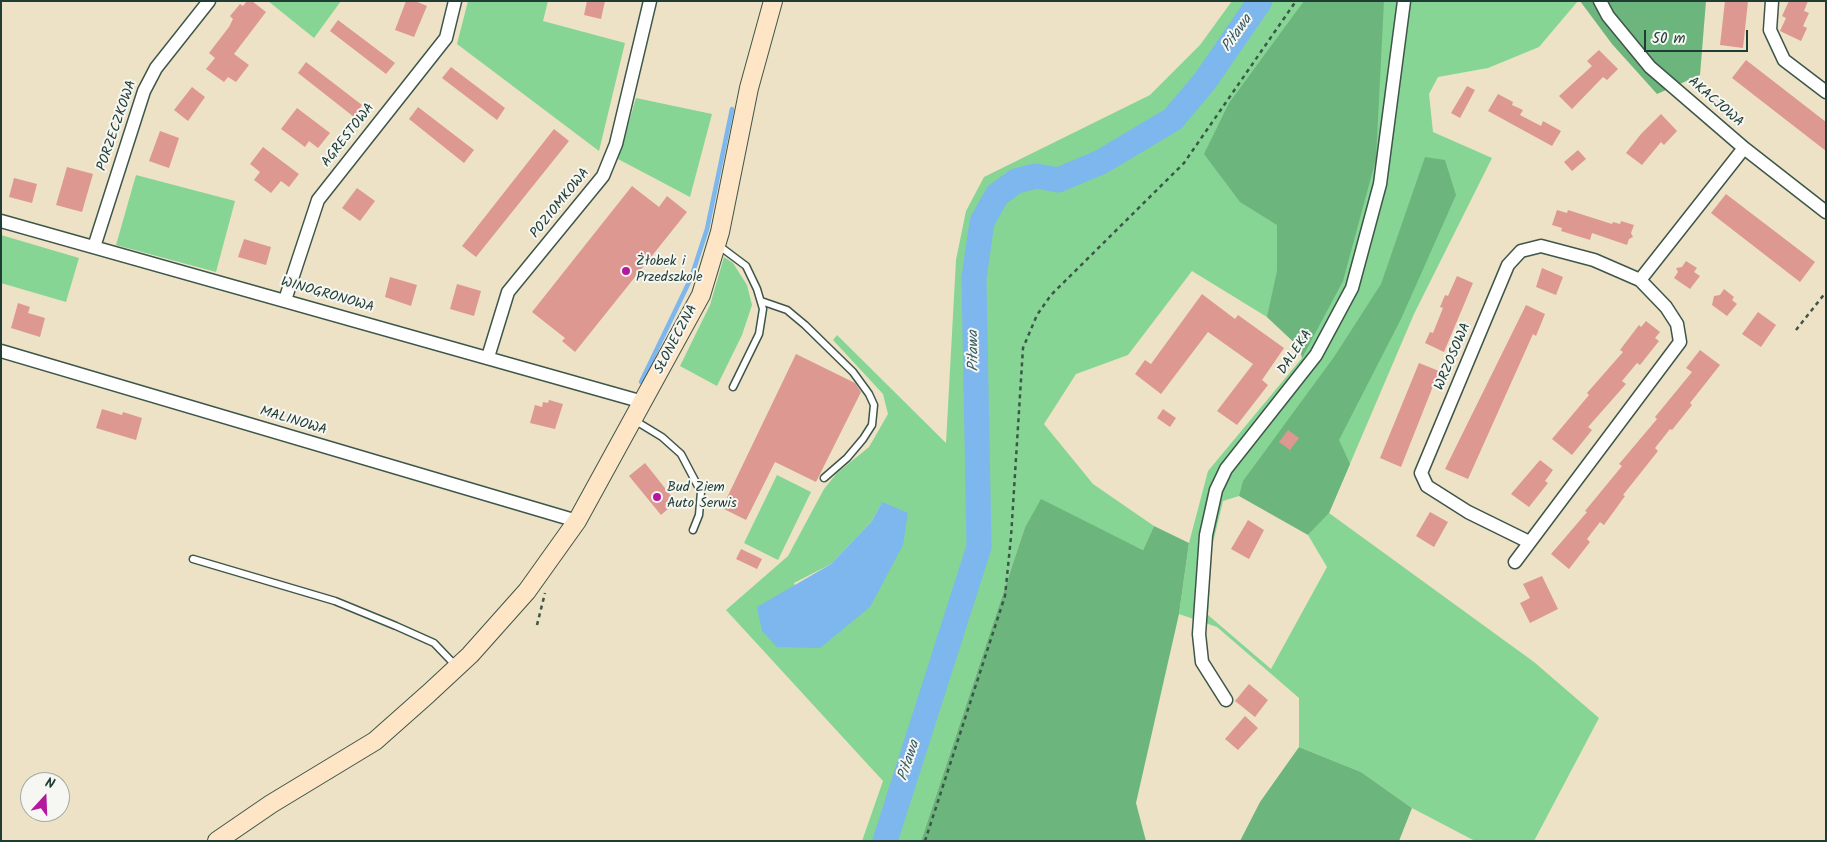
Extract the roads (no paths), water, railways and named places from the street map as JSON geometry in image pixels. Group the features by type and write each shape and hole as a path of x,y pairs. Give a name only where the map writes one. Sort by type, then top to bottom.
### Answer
{"street":[{"name":"PORZECZKOWA","path":"94,247 144,91 156,68 209,1"},
{"name":"AGRESTOWA","path":"285,300 318,200 446,38 454,1"},
{"name":"POZIOMKOWA","path":"488,357 508,292 603,176 616,144 650,1"},
{"name":"SŁONECZNA","path":"217,841 271,804 375,741 457,667 526,591 577,521 701,295 717,244 749,88 773,1"},
{"name":"DALEKA","path":"1226,700 1202,662 1199,634 1206,535 1216,490 1226,468 1316,355 1352,288 1380,184 1404,1"},
{"name":"AKACJOWA","path":"1600,1 1608,16 1650,67 1744,148 1826,212"},
{"path":"1772,1 1770,30 1784,60 1826,92"},
{"path":"1640,280 1744,148"},
{"name":"WINOGRONOWA","path":"1,221 643,402"},
{"name":"WRZOSOWA","path":"1515,562 1528,542 1680,342 1677,324 1666,307 1640,280 1594,260 1540,246 1521,252 1508,265 1421,473 1427,486 1460,507 1528,542"},
{"name":"MALINOWA","path":"1,351 577,521"}],"lane":[{"path":"717,244 746,266 763,309 758,334 733,387"},
{"path":"761,301 787,310 805,325 853,372 874,404 872,425 864,439 847,458 824,478"},
{"path":"633,420 662,437 681,454 701,492 699,515 693,530"},
{"path":"193,559 335,601 434,643 457,667"}],"water":[{"path":"882,502 908,513 903,545 870,607 820,648 777,647 762,631 757,607 831,564 872,521"}],"waterway":[{"name":"Piława","path":"885,841 979,547 974,278 982,222 997,195 1016,181 1036,176 1058,180 1101,162 1173,119 1205,81 1260,1"},
{"path":"641,382 691,278 707,229 732,109"}],"place":[{"name":"Żłobek i Przedszkole","path":"626,271"},
{"name":"Bud Ziem Auto Serwis","path":"657,497"}]}
